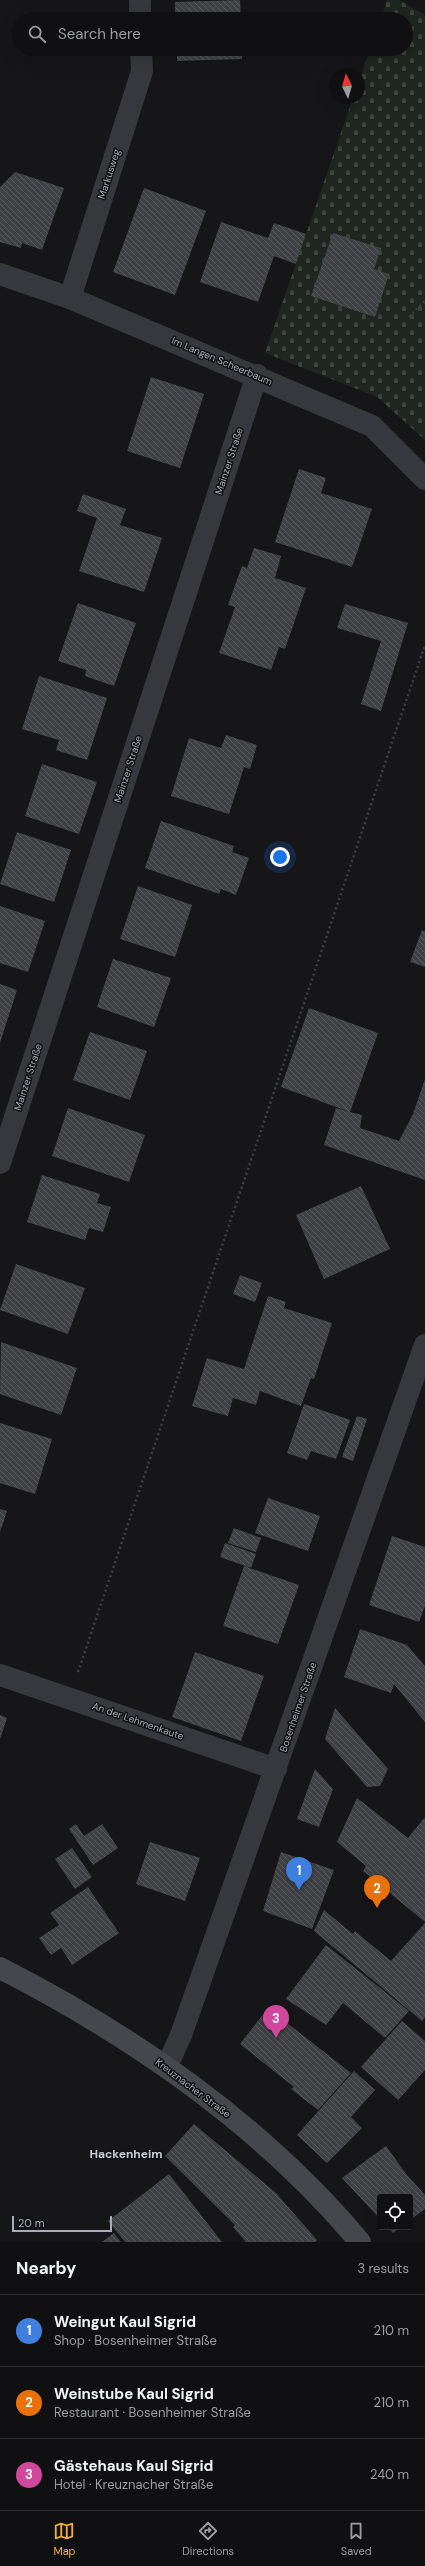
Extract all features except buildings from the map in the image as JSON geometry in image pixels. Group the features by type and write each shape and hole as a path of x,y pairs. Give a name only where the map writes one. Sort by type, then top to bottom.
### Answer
{"main road":[{"name":"Kreuznacher Straße","path":"0,1968 49,1993 109,2028 167,2066 266,2146 312,2190 360,2242"}],"street":[{"path":"140,0 140,12"},
{"name":"Markusweg","path":"70,298 142,71 141,56"},
{"name":"Im Langen Scheerbaum","path":"0,274 70,298 257,375 372,426 425,478"},
{"name":"Mainzer Straße","path":"0,1163 257,375"},
{"name":"Bosenheimer Straße","path":"167,2066 184,2027 276,1770 425,1345"},
{"name":"An der Lehmenkaute","path":"0,1675 69,1697 276,1770"}],"path":[{"path":"409,317 425,301"},
{"path":"69,1697 425,645"}],"green space":[{"path":"387,0 399,0 425,15 425,440 377,397 265,353 351,104 365,104 365,68 363,68 368,56 413,56 413,12 383,12"}],"place":[{"name":"Weingut Kaul Sigrid","path":"299,1890"},
{"name":"Weinstube Kaul Sigrid","path":"377,1908"},
{"name":"Gästehaus Kaul Sigrid","path":"276,2038"}],"district":[{"name":"Hackenheim","path":"126,2154"}]}
